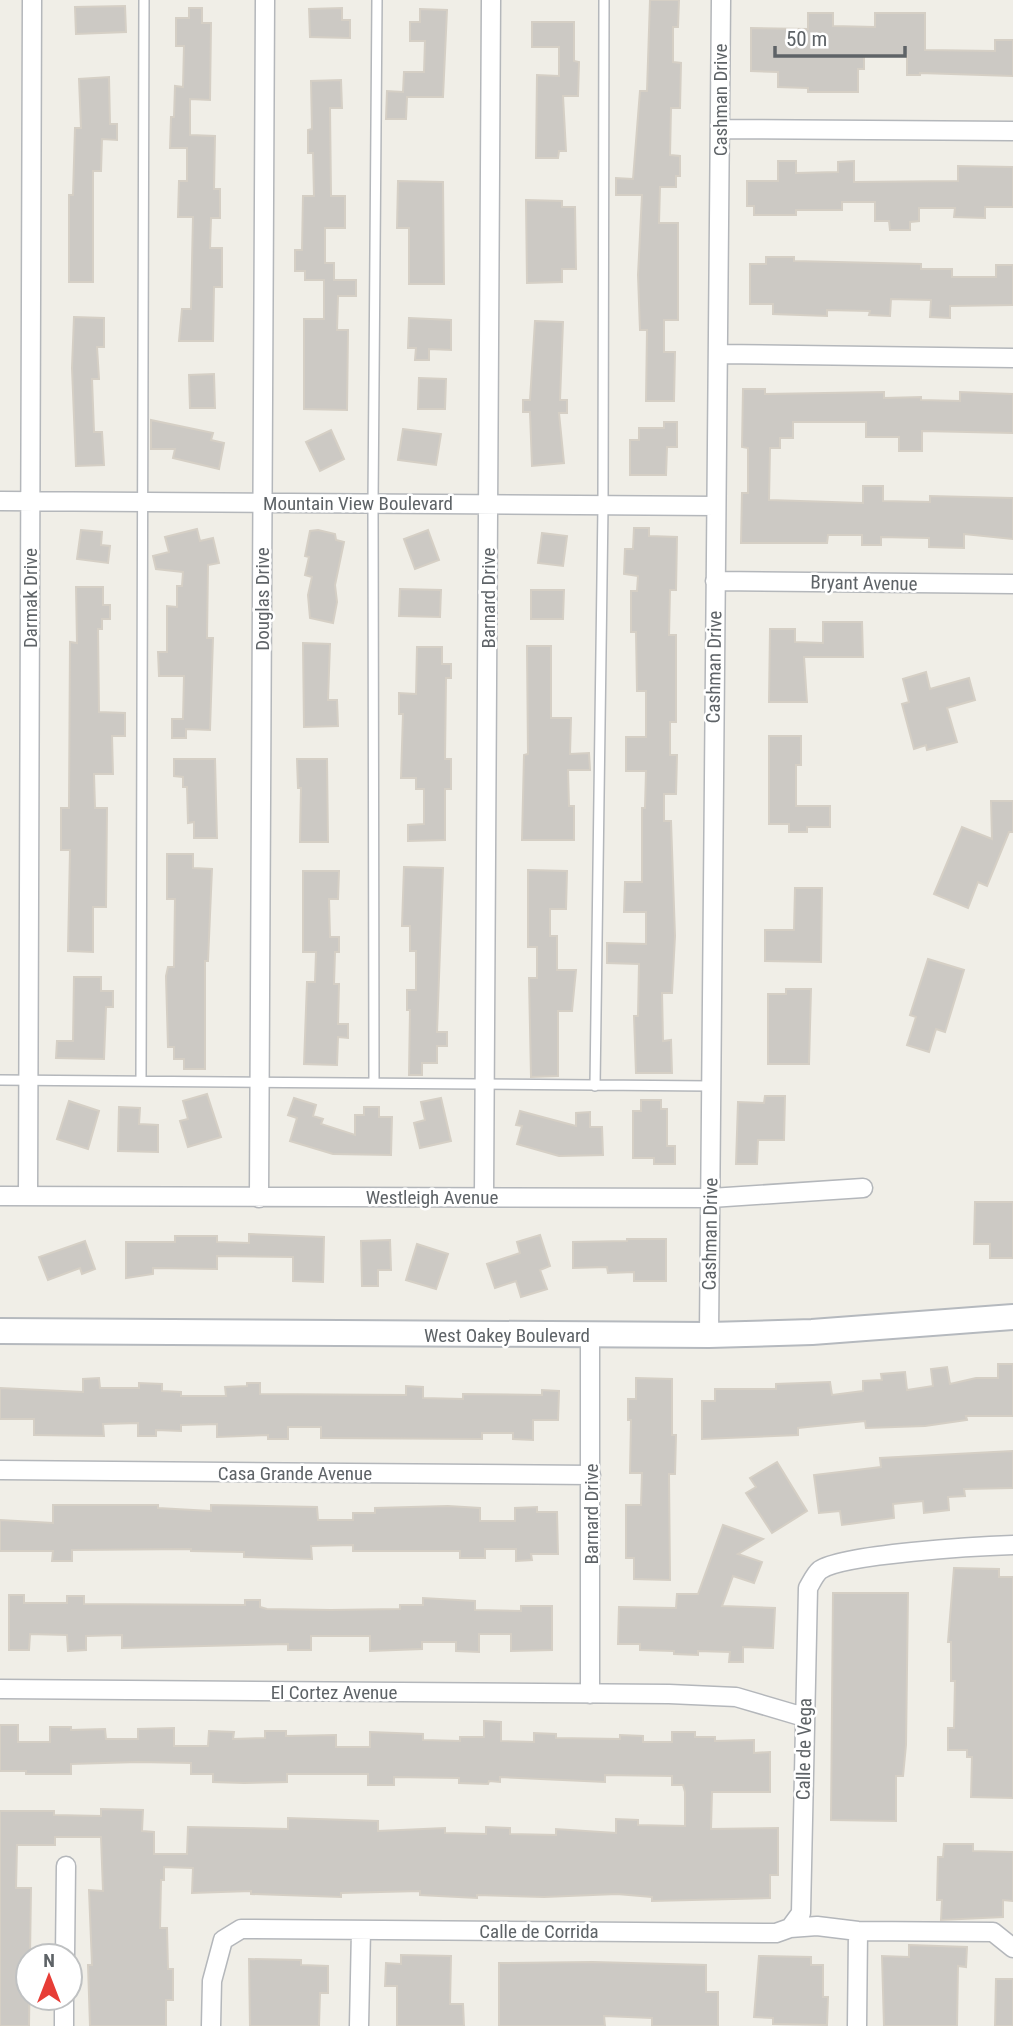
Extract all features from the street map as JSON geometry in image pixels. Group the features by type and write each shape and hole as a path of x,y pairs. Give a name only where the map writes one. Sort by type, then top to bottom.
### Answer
{"main road":[{"name":"West Oakey Boulevard","path":"0,1331 709,1335 812,1332 1013,1317"}],"street":[{"name":"Darmak Drive","path":"28,1196 32,0"},
{"name":"Douglas Drive","path":"259,1198 265,0"},
{"name":"Barnard Drive","path":"484,1196 491,0"},
{"name":"Cashman Drive","path":"709,1335 721,0"},
{"path":"720,129 1013,131"},
{"path":"718,355 1013,358"},
{"name":"Mountain View Boulevard","path":"0,500 716,506"},
{"name":"Bryant Avenue","path":"715,581 1013,584"},
{"name":"Westleigh Avenue","path":"0,1196 710,1198 863,1188"},
{"name":"Barnard Drive","path":"590,1334 590,1694"},
{"name":"Casa Grande Avenue","path":"0,1470 591,1475"},
{"name":"Calle de Vega","path":"790,1928 801,1913 808,1588 819,1571 841,1563 956,1547 1013,1545"},
{"name":"El Cortez Avenue","path":"0,1689 669,1694 736,1697 804,1717"},
{"path":"65,1942 66,1866"},
{"name":"Calle de Corrida","path":"211,2026 212,1982 223,1940 241,1929 776,1933 790,1928 817,1926 858,1931 993,1932 1013,1948"},
{"path":"359,2026 361,1930"},
{"path":"857,2026 858,1931"}],"lane":[{"path":"141,1082 144,0"},
{"path":"374,1083 373,504 377,0"},
{"path":"595,1086 603,506 604,0"},
{"path":"0,1080 710,1086"}],"building":[{"path":"650,0 679,0 678,27 673,27 673,62 681,63 680,108 671,108 670,155 680,156 680,176 676,176 676,187 660,187 659,223 678,223 678,320 664,320 664,352 675,352 674,401 646,401 647,330 640,330 638,275 642,195 616,195 616,178 633,179 640,91 647,91"},
{"path":"125,6 126,32 76,34 75,7"},
{"path":"189,8 202,8 202,23 211,23 210,100 190,99 190,135 215,136 214,189 220,189 220,218 211,218 210,248 222,248 222,287 214,287 213,341 179,341 182,309 191,309 193,217 178,217 179,181 187,181 187,148 170,148 175,86 183,87 184,46 176,46 176,18 189,18"},
{"path":"342,8 342,20 350,20 350,38 310,37 309,9"},
{"path":"420,9 447,10 443,97 407,97 406,119 386,119 387,91 403,92 404,72 424,72 425,41 410,41 410,22 420,22"},
{"path":"808,13 833,13 833,26 875,27 875,13 925,13 925,50 995,51 995,40 1013,40 1013,76 920,73 907,75 907,55 864,55 864,69 858,69 858,92 808,92 808,88 778,87 778,72 751,71 751,28 808,29"},
{"path":"532,22 574,22 574,61 579,62 578,96 563,96 566,151 559,151 558,158 536,158 537,75 559,76 559,47 532,47"},
{"path":"109,77 110,124 117,124 117,140 102,139 101,171 93,171 93,282 69,282 69,195 73,195 75,128 81,128 79,79"},
{"path":"341,80 342,108 330,108 331,196 345,196 345,228 325,228 325,263 334,263 334,280 356,280 356,296 338,296 337,330 348,330 347,410 304,409 304,319 324,319 324,280 305,280 305,271 295,271 295,250 302,250 303,196 314,196 313,153 308,153 308,130 312,129 311,81"},
{"path":"778,161 796,161 796,173 838,172 838,162 854,161 854,182 958,181 958,166 1013,167 1013,207 985,207 985,218 954,217 955,208 919,208 919,221 910,222 910,230 890,230 889,221 875,221 875,202 842,202 842,210 796,210 796,215 754,215 754,206 747,206 747,181 778,181"},
{"path":"398,181 443,182 444,284 409,284 409,228 397,228"},
{"path":"526,200 562,201 562,207 575,207 576,269 562,269 562,282 527,283"},
{"path":"766,257 794,257 794,261 921,264 921,269 952,269 952,277 996,277 996,265 1013,265 1013,305 950,306 950,318 930,317 931,300 891,299 890,316 869,315 870,311 827,310 827,316 773,314 773,304 750,304 750,264 766,264"},
{"path":"74,317 104,318 104,347 97,347 99,379 92,379 94,432 102,432 104,465 76,466 72,368"},
{"path":"409,318 451,320 451,350 429,349 429,360 415,360 416,348 408,348"},
{"path":"535,321 563,322 560,400 567,400 567,413 559,413 564,463 532,466 530,412 523,412 523,400 530,400"},
{"path":"214,374 215,408 190,408 189,375"},
{"path":"419,378 446,379 445,409 418,409"},
{"path":"743,389 765,389 765,394 884,392 884,398 921,397 921,400 960,401 960,392 1013,394 1013,433 922,431 922,451 899,451 899,437 866,437 866,422 793,422 793,438 780,438 780,448 770,448 769,500 863,503 863,486 883,486 883,501 930,502 930,496 1013,498 1013,539 964,534 964,548 929,547 929,538 881,537 881,545 862,545 862,535 828,535 827,543 741,543 742,493 748,493 748,448 742,447"},
{"path":"151,420 213,433 211,440 224,443 219,469 173,458 175,449 151,449"},
{"path":"664,422 677,422 677,447 667,447 666,475 630,475 630,440 639,440 639,428 664,428"},
{"path":"403,429 441,434 436,465 398,460"},
{"path":"331,430 344,459 320,471 306,442"},
{"path":"634,528 649,528 649,536 677,537 676,590 670,590 669,635 676,635 676,722 670,722 670,755 677,755 676,794 664,794 664,821 671,821 675,936 672,993 662,993 663,1041 671,1040 672,1073 636,1073 634,1016 638,1016 639,964 607,963 607,943 646,944 646,912 624,912 625,882 642,882 642,808 645,808 646,771 626,771 626,737 646,737 646,691 637,691 636,632 631,632 631,591 637,591 638,576 624,574 625,549 633,549"},
{"path":"197,529 200,541 213,538 219,563 208,565 207,638 213,638 210,730 186,729 186,738 172,738 172,719 183,719 184,676 159,676 158,652 167,652 167,606 177,607 177,586 182,586 183,572 156,569 153,556 169,552 165,537"},
{"path":"81,530 102,532 101,545 110,546 108,563 77,559"},
{"path":"428,530 439,560 415,569 404,539"},
{"path":"310,531 335,534 336,540 344,542 335,585 337,602 333,623 310,618 308,595 312,577 305,575 309,557 305,556"},
{"path":"542,533 567,536 563,566 538,563"},
{"path":"76,587 103,587 103,605 110,605 110,619 102,619 102,629 98,629 99,712 125,713 125,736 112,736 113,774 94,774 95,808 107,808 106,907 93,907 93,952 68,951 70,850 61,850 61,808 69,808 70,642 77,643"},
{"path":"400,589 441,590 440,617 399,616"},
{"path":"531,590 564,590 563,619 531,619"},
{"path":"823,622 862,622 863,657 804,657 807,702 769,702 770,629 795,629 795,642 823,643"},
{"path":"303,643 330,644 328,700 337,700 338,726 304,727"},
{"path":"527,646 551,646 551,718 571,718 570,754 589,753 590,770 568,770 569,806 574,806 574,840 522,840 524,755 528,754"},
{"path":"417,647 442,647 442,664 451,664 451,678 446,678 445,759 451,759 451,789 445,789 445,840 408,841 408,825 424,824 424,789 416,789 416,778 401,778 403,714 399,714 399,693 416,694"},
{"path":"926,672 930,689 969,678 975,700 947,708 957,742 927,750 926,745 914,749 902,704 909,702 903,679"},
{"path":"769,736 801,736 801,765 796,765 796,806 830,806 830,827 807,827 807,832 789,832 789,824 769,824"},
{"path":"174,759 215,759 217,838 194,838 194,822 188,823 187,787 183,787 183,777 174,776"},
{"path":"297,759 327,759 328,842 300,842 301,788 298,788"},
{"path":"991,801 1013,801 1013,832 1009,832 987,886 978,882 968,908 934,894 962,827 992,839"},
{"path":"167,854 193,854 193,868 212,869 208,961 205,961 205,1069 184,1069 184,1059 174,1059 174,1047 168,1047 166,976 168,967 174,967 175,899 167,899"},
{"path":"404,867 443,868 437,1032 447,1032 447,1046 437,1046 437,1063 422,1063 422,1075 409,1075 410,1010 407,1010 407,990 416,990 416,951 410,951 410,926 402,926"},
{"path":"528,870 567,871 566,909 550,909 550,936 557,936 557,970 576,970 572,1011 558,1011 558,1076 531,1077 529,978 537,978 537,947 528,947"},
{"path":"303,871 339,871 338,899 329,899 330,937 339,937 339,952 335,952 334,984 339,984 338,1024 348,1024 348,1038 338,1037 337,1065 304,1064 307,982 315,982 316,952 303,952"},
{"path":"795,888 822,888 821,962 765,961 765,930 794,930"},
{"path":"928,959 964,970 945,1032 936,1029 929,1052 907,1045 916,1017 910,1015"},
{"path":"74,977 101,977 101,991 113,991 113,1007 106,1007 104,1059 56,1058 57,1041 73,1041"},
{"path":"786,989 811,989 809,1064 768,1064 768,994 786,994"},
{"path":"207,1094 221,1137 188,1147 180,1121 188,1119 183,1101"},
{"path":"765,1096 785,1096 784,1140 758,1140 757,1164 736,1164 738,1102 764,1103"},
{"path":"294,1098 316,1105 313,1116 323,1119 321,1124 355,1135 355,1115 364,1115 364,1107 379,1107 379,1117 392,1117 391,1155 333,1154 290,1141 297,1118 288,1115"},
{"path":"441,1098 451,1141 420,1148 414,1123 425,1120 421,1102"},
{"path":"641,1100 661,1100 661,1109 667,1109 667,1146 675,1146 675,1164 654,1164 654,1158 633,1158 633,1111 641,1111"},
{"path":"69,1101 99,1111 88,1149 57,1139"},
{"path":"119,1107 140,1108 139,1124 158,1125 158,1152 118,1151"},
{"path":"520,1111 576,1126 576,1113 590,1112 590,1127 602,1127 603,1155 559,1156 517,1144 522,1126 516,1125"},
{"path":"975,1202 1013,1202 1013,1258 990,1258 990,1244 974,1244"},
{"path":"249,1234 324,1237 323,1282 293,1281 293,1257 217,1256 217,1269 153,1268 153,1274 126,1278 126,1242 175,1242 175,1236 217,1236 217,1242 249,1243"},
{"path":"540,1235 550,1266 540,1270 547,1289 521,1297 516,1281 495,1288 487,1264 520,1253 517,1242"},
{"path":"666,1239 666,1281 634,1281 634,1272 608,1273 607,1267 573,1268 573,1242"},
{"path":"390,1240 391,1270 378,1270 378,1286 362,1286 361,1241"},
{"path":"85,1241 95,1269 82,1274 80,1268 48,1280 39,1257"},
{"path":"417,1244 448,1254 436,1289 406,1280"},
{"path":"998,1364 1013,1364 1013,1416 966,1416 967,1420 925,1426 866,1428 865,1421 798,1428 798,1435 702,1439 702,1401 715,1401 715,1389 776,1389 776,1384 830,1382 832,1395 863,1391 863,1381 882,1380 881,1374 905,1372 907,1390 933,1386 931,1369 947,1367 950,1384 976,1378 998,1378"},
{"path":"99,1378 100,1388 139,1388 139,1383 162,1384 162,1391 181,1392 181,1396 226,1396 225,1387 247,1386 247,1383 260,1383 260,1394 406,1395 406,1386 423,1387 423,1398 463,1399 463,1394 542,1395 542,1390 559,1391 558,1420 533,1420 533,1440 513,1439 513,1433 482,1433 482,1439 321,1438 321,1427 288,1427 288,1439 268,1439 268,1435 217,1437 217,1424 181,1425 181,1431 156,1430 156,1436 138,1436 138,1423 103,1424 104,1436 34,1435 34,1419 0,1419 0,1388 83,1392 83,1379"},
{"path":"636,1378 672,1379 672,1435 676,1435 675,1474 669,1474 670,1580 634,1579 634,1558 626,1558 626,1505 641,1505 642,1473 630,1473 631,1420 628,1420 628,1399 636,1399"},
{"path":"1013,1451 1013,1488 964,1489 965,1496 948,1497 949,1510 924,1513 923,1501 893,1504 894,1518 842,1525 840,1511 819,1513 814,1475 881,1467 880,1458"},
{"path":"777,1462 807,1511 772,1533 746,1493 756,1487 750,1478"},
{"path":"53,1505 158,1505 158,1508 211,1511 211,1505 317,1507 318,1520 353,1520 353,1513 375,1513 375,1508 448,1506 480,1508 480,1521 515,1521 515,1508 537,1507 537,1512 557,1512 558,1554 531,1554 532,1560 516,1561 516,1549 485,1549 485,1558 460,1558 460,1551 353,1551 353,1545 311,1546 312,1559 244,1557 244,1552 191,1549 72,1550 72,1561 52,1561 53,1551 0,1551 0,1520 53,1523"},
{"path":"723,1525 763,1539 738,1554 762,1562 754,1583 733,1576 722,1606 775,1608 773,1648 743,1647 743,1662 729,1662 730,1652 698,1651 698,1655 674,1654 674,1651 640,1650 640,1644 618,1644 619,1607 676,1608 677,1594 698,1594"},
{"path":"954,1568 999,1569 999,1577 1013,1577 1013,1798 971,1797 972,1757 967,1757 967,1750 948,1750 948,1728 954,1728 955,1681 951,1681 951,1642 948,1642"},
{"path":"833,1593 908,1593 906,1745 903,1776 896,1776 896,1821 831,1820"},
{"path":"9,1595 24,1595 24,1603 67,1603 67,1596 84,1596 84,1604 245,1605 245,1600 260,1600 260,1607 267,1609 400,1609 400,1605 423,1605 423,1598 475,1601 475,1610 521,1611 521,1606 552,1606 552,1650 511,1651 511,1634 479,1634 479,1652 456,1651 456,1642 422,1642 422,1649 370,1651 370,1636 311,1636 311,1650 288,1650 288,1644 122,1648 122,1635 86,1636 86,1650 68,1651 67,1635 30,1634 29,1650 9,1650"},
{"path":"484,1721 501,1722 501,1741 534,1742 534,1733 556,1734 556,1738 620,1739 620,1735 643,1736 643,1742 672,1742 672,1732 695,1732 695,1737 715,1737 715,1741 754,1740 754,1753 770,1752 770,1792 712,1792 711,1829 778,1828 778,1875 770,1875 770,1898 652,1901 652,1897 617,1894 544,1897 477,1895 477,1898 420,1895 420,1891 341,1893 341,1897 251,1894 251,1891 192,1893 193,1868 164,1867 164,1880 161,1880 160,1928 167,1928 168,1969 173,1969 173,2000 166,2000 166,2026 90,2026 88,1965 92,1965 89,1890 103,1891 101,1837 55,1837 55,1845 17,1845 16,1888 31,1888 30,1942 14,1942 14,2012 29,2012 29,2026 0,2026 0,1811 54,1811 54,1815 101,1816 101,1809 143,1810 142,1831 154,1832 154,1854 187,1854 188,1827 288,1829 288,1818 378,1821 378,1831 445,1828 445,1833 486,1834 486,1827 510,1828 510,1834 556,1835 556,1829 616,1833 616,1819 638,1820 638,1825 685,1826 685,1792 683,1785 672,1785 672,1776 605,1775 605,1782 500,1777 500,1782 489,1781 488,1784 459,1783 459,1778 394,1777 394,1785 368,1785 368,1774 287,1774 287,1782 244,1783 213,1782 213,1774 191,1774 191,1763 138,1762 71,1764 71,1774 26,1774 26,1771 0,1771 0,1725 18,1725 18,1742 50,1742 50,1727 71,1727 71,1730 105,1729 106,1739 138,1739 138,1729 174,1728 174,1746 208,1746 209,1731 234,1732 233,1739 265,1738 265,1731 286,1731 286,1736 336,1735 336,1747 370,1747 370,1732 423,1734 423,1740 460,1741 460,1737 484,1737"},
{"path":"944,1844 973,1844 973,1851 1013,1852 1013,1901 1003,1900 1003,1917 941,1920 942,1900 937,1900 938,1857 943,1857"},
{"path":"909,1945 967,1947 966,1967 958,1966 957,2026 884,2026 882,1956 909,1957"},
{"path":"401,1955 451,1956 450,2004 463,2004 464,2026 397,2026 397,1986 385,1986 386,1963 401,1964"},
{"path":"759,1956 811,1957 811,1965 823,1965 823,1997 828,1997 827,2025 773,2024 773,2018 754,2017"},
{"path":"249,1959 301,1960 301,1965 328,1966 328,1993 320,1993 319,2026 250,2026"},
{"path":"499,1963 706,1965 706,1992 718,1992 718,2026 652,2026 652,2018 604,2016 605,2026 499,2026"},
{"path":"996,1979 1013,1979 1013,2026 995,2026"}]}
